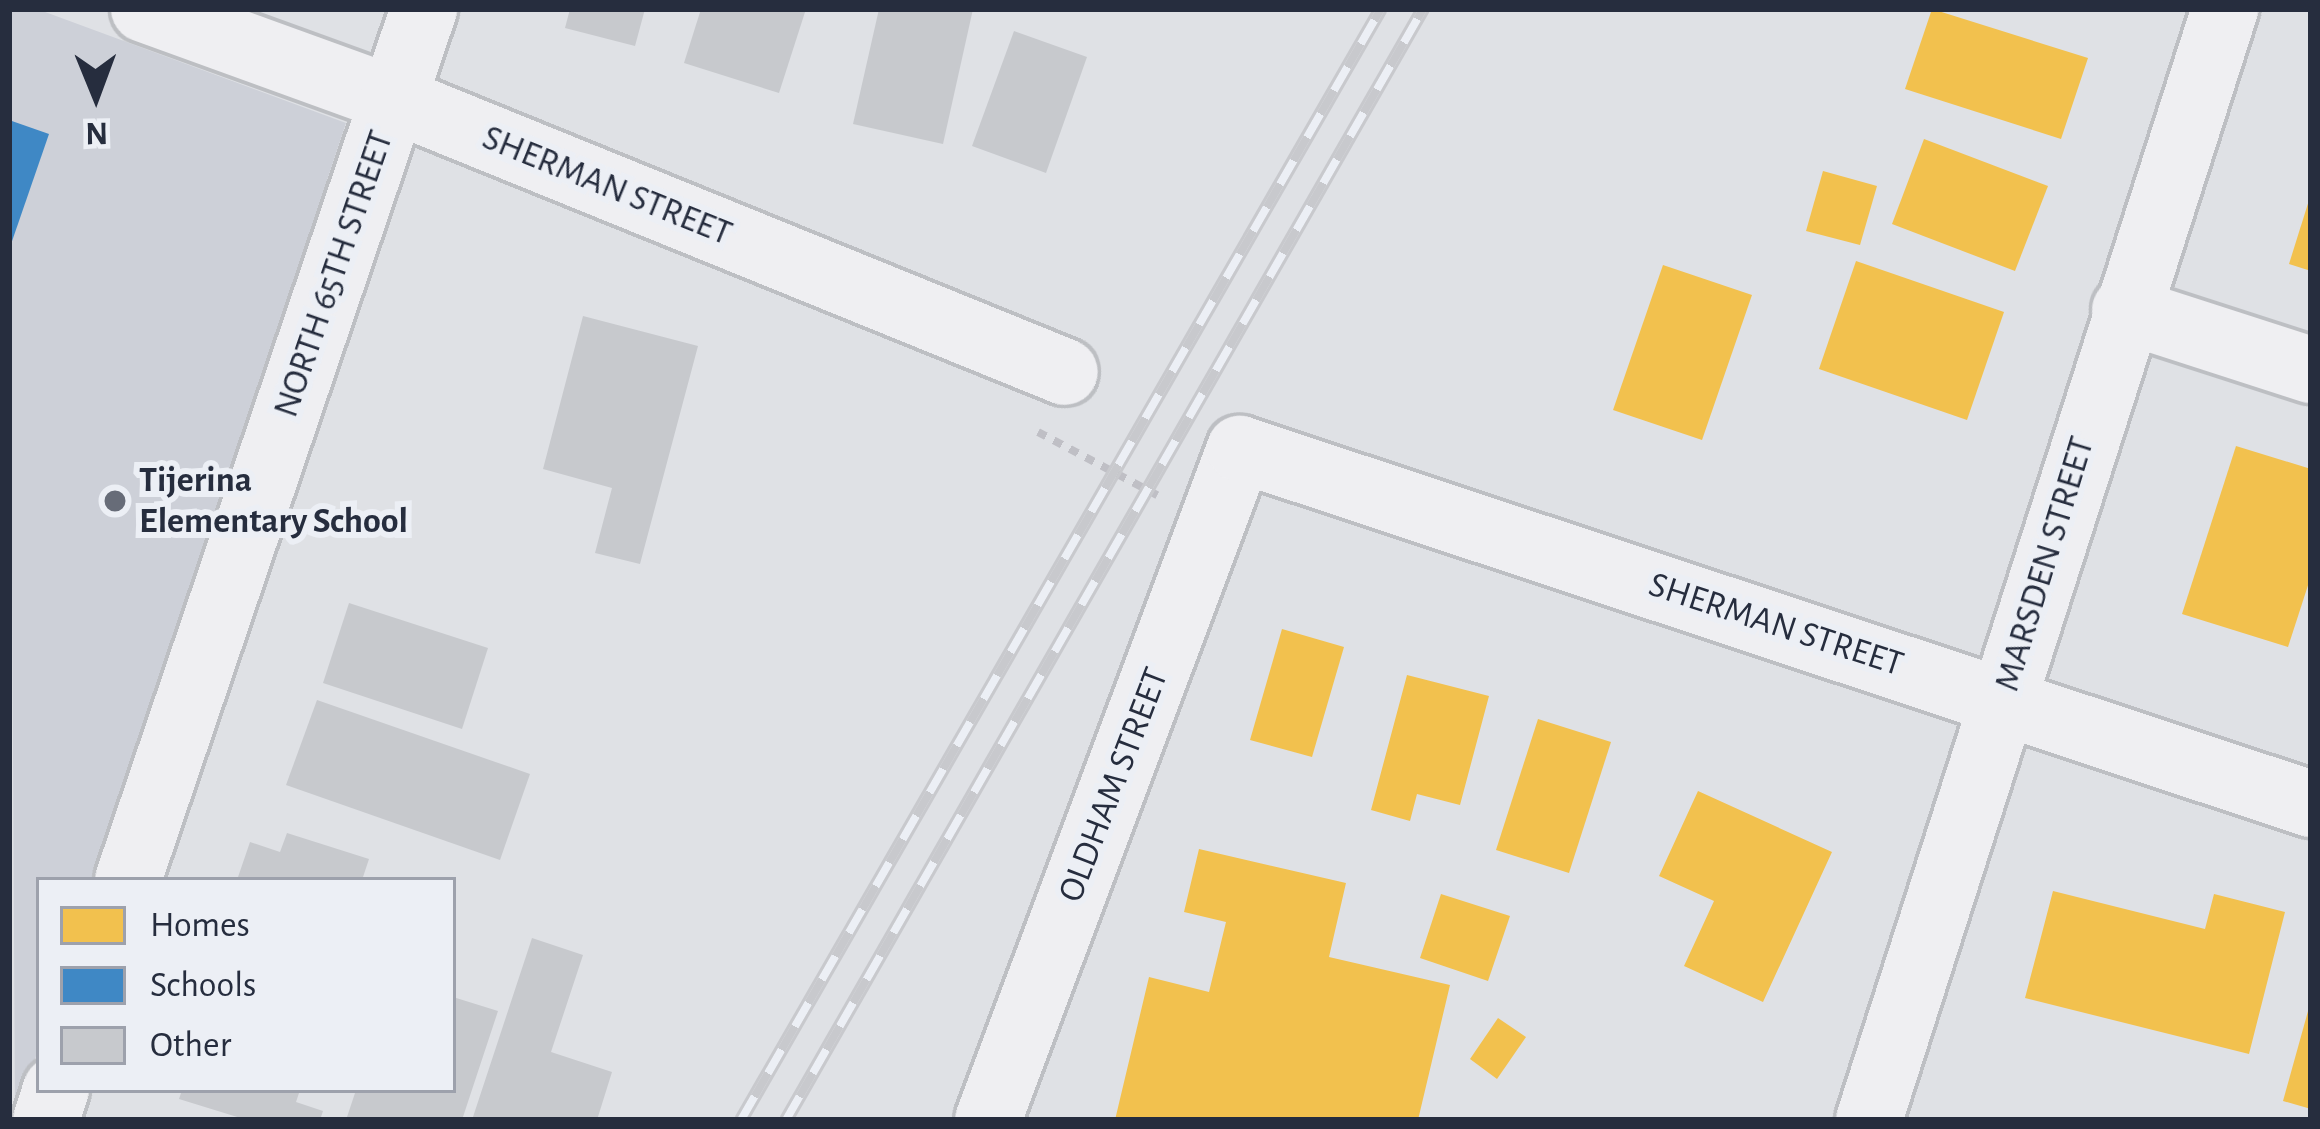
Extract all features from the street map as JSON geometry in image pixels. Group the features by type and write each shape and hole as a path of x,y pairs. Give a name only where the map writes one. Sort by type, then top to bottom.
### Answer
{"street":[{"name":"SHERMAN STREET","path":"144,9 393,99 1065,372"},
{"name":"NORTH 65TH STREET","path":"129,877 424,9"},
{"name":"MARSDEN STREET","path":"1869,1120 2225,9"},
{"path":"2125,310 2311,370"},
{"name":"SHERMAN STREET","path":"1240,449 2311,804"},
{"name":"OLDHAM STREET","path":"988,1120 1240,449"}],"path":[{"path":"1028,425 1213,522"}],"shaded area":[{"name":"Tijerina Elementary School","path":"9,9 37,9 346,123 96,877 36,877 36,1056 15,1120"}],"building: Homes":[{"path":"1932,9 2088,58 2061,139 1905,89"},
{"path":"1924,139 2048,186 2015,271 1892,224"},
{"path":"1823,171 1877,186 1860,245 1806,231"},
{"path":"2311,197 2311,271 2289,264"},
{"path":"1856,261 2004,312 1967,420 1819,369"},
{"path":"1663,265 1752,295 1702,440 1613,410"},
{"path":"2236,446 2311,469 2311,576 2288,647 2182,614"},
{"path":"1282,629 1344,647 1312,757 1250,740"},
{"path":"1407,675 1489,696 1460,805 1417,794 1410,821 1371,810"},
{"path":"1538,719 1611,742 1569,873 1496,850"},
{"path":"1698,791 1832,852 1763,1002 1684,966 1714,901 1659,876"},
{"path":"1199,849 1346,883 1329,957 1450,985 1418,1120 1115,1120 1149,977 1209,992 1226,922 1184,912"},
{"path":"2053,891 2205,929 2214,894 2285,912 2249,1054 2025,998"},
{"path":"1441,894 1510,916 1488,981 1420,958"},
{"path":"2311,1004 2311,1109 2283,1101"},
{"path":"1498,1018 1526,1037 1497,1079 1470,1059"}],"building: Schools":[{"path":"9,120 49,134 10,247 9,247"}],"building: Other":[{"path":"570,9 645,9 635,46 565,28"},
{"path":"701,9 806,9 779,93 684,63"},
{"path":"879,9 973,9 943,144 853,124"},
{"path":"1014,31 1087,57 1046,173 972,146"},
{"path":"583,316 698,346 640,564 595,553 612,488 543,469"},
{"path":"349,603 488,648 462,729 323,683"},
{"path":"317,700 530,774 500,860 286,785"},
{"path":"287,833 369,859 363,877 238,877 250,842 280,852"},
{"path":"532,938 583,955 551,1052 612,1072 597,1120 472,1120"},
{"path":"456,998 498,1011 462,1120 346,1120 355,1093 456,1093"},
{"path":"181,1093 299,1093 296,1102 323,1111 320,1120 247,1120 179,1099"}],"railway":[{"path":"741,1120 1381,9"},
{"path":"786,1120 1423,9"}],"place":[{"name":"Tijerina Elementary School","path":"115,501"}]}
